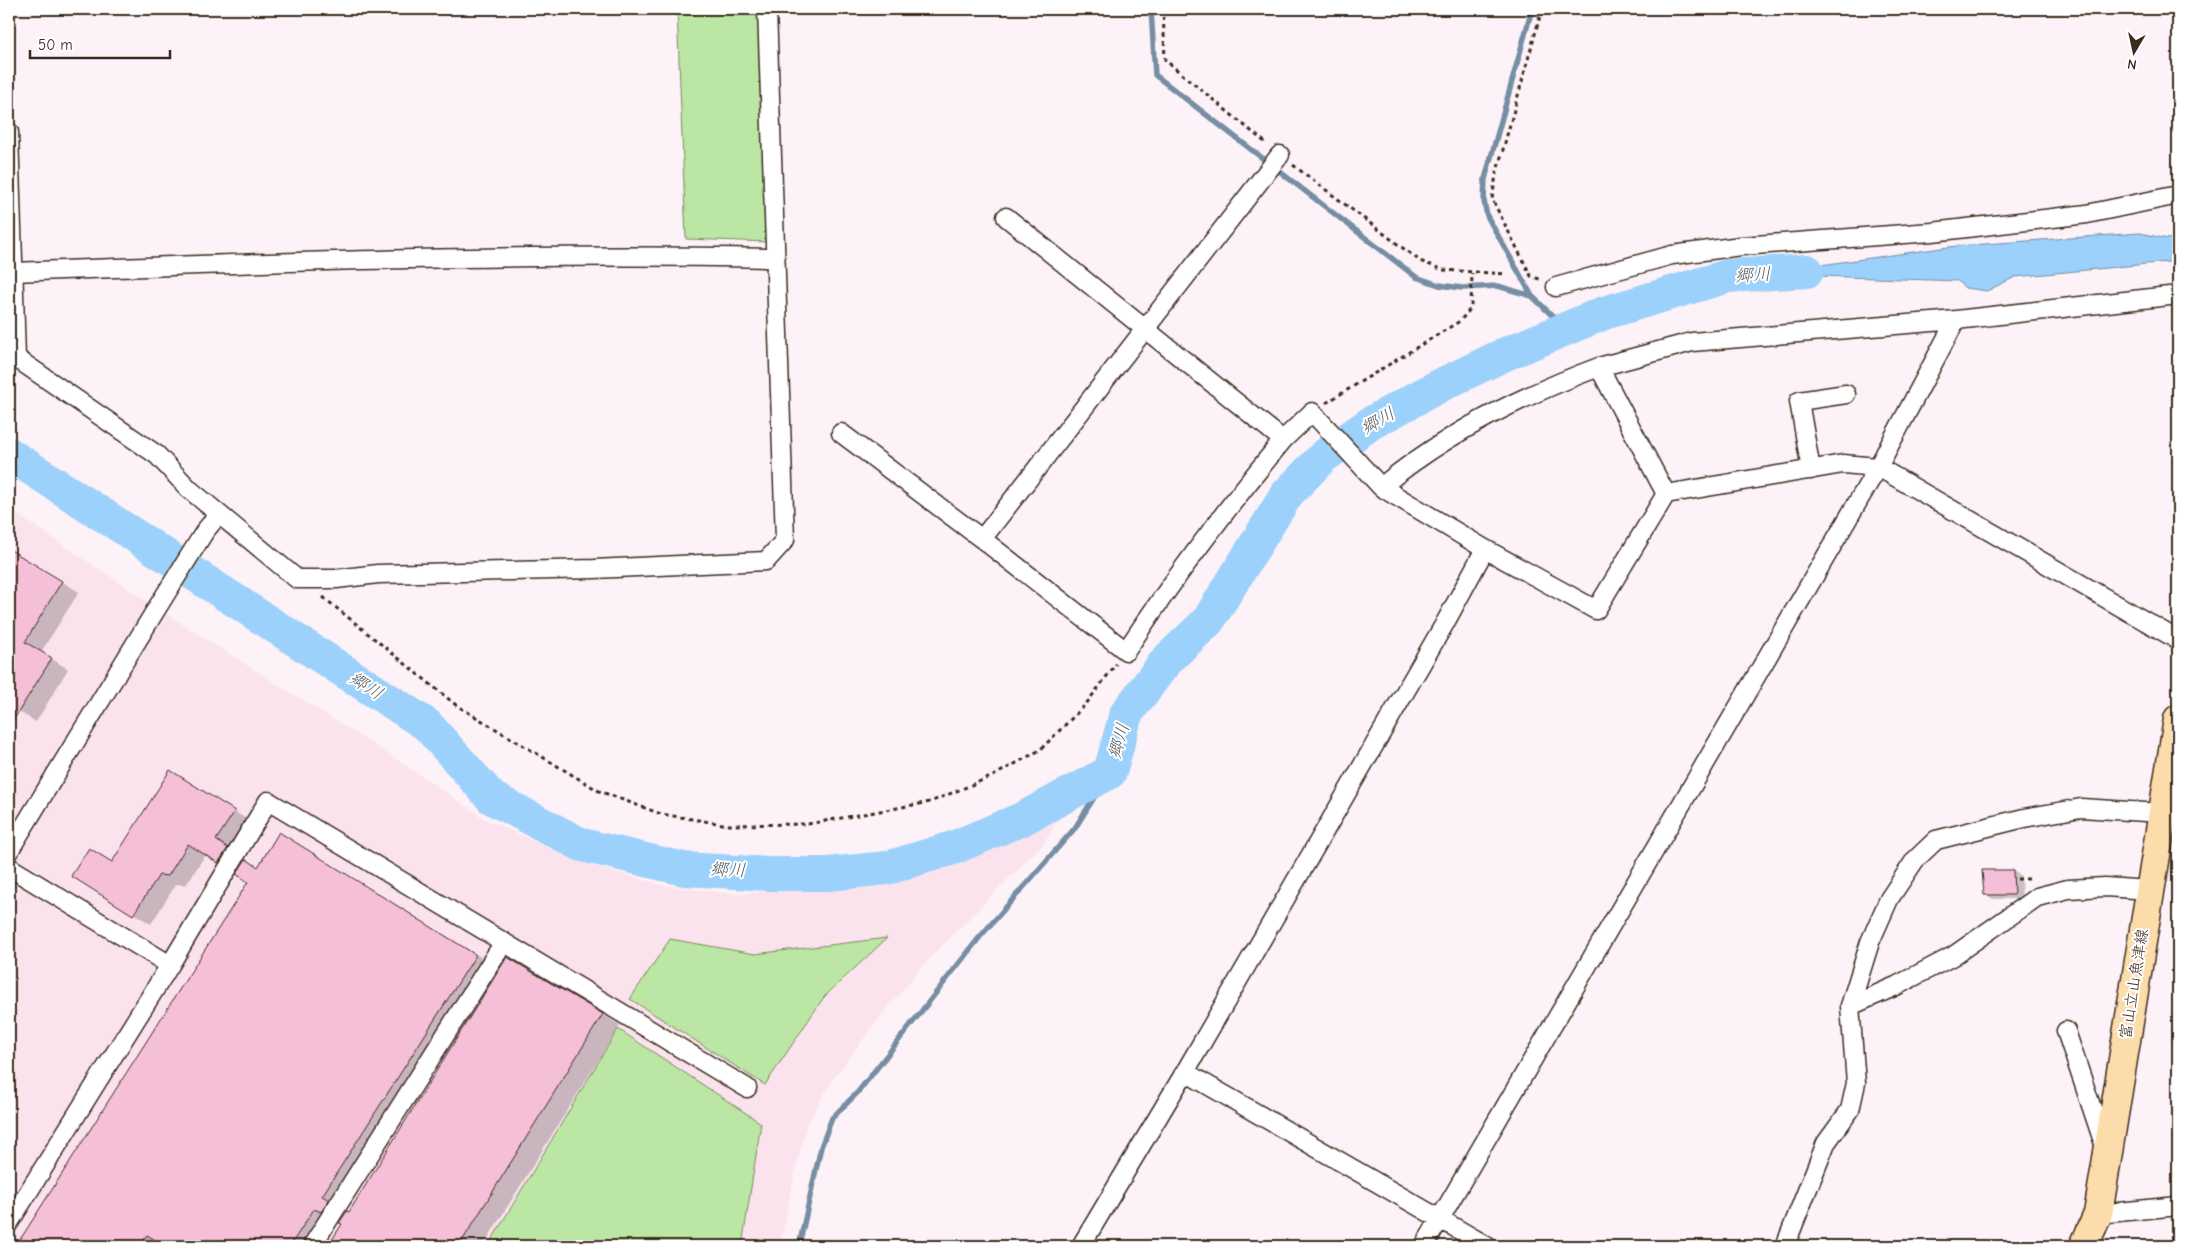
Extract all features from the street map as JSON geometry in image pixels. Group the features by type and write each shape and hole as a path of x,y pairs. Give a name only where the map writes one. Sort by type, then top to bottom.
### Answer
{"main road":[{"name":"富山立山魚津線","path":"2084,1246 2098,1214 2162,813 2173,784 2178,719"}],"street":[{"path":"9,132 15,272 16,358 157,455 188,489 297,579 336,579 378,574 594,569 766,561 785,540 767,9"},
{"path":"982,539 1280,155"},
{"path":"1556,286 1672,255 1741,246 1932,232 2087,214 2178,195"},
{"path":"1006,217 1283,440"},
{"path":"15,272 250,263 627,255 774,258"},
{"path":"1381,487 1415,459 1480,419 1558,382 1599,367 1692,342 1956,320 2178,295"},
{"path":"1424,1246 1512,1099 1651,854 1878,467 1956,320"},
{"path":"1599,367 1666,494"},
{"path":"1811,470 1799,401 1846,394"},
{"path":"841,433 1126,651 1166,589 1213,525 1283,440 1312,412 1381,487 1485,549 1596,610 1666,494 1843,464 1878,467 2178,640"},
{"path":"9,850 205,531 219,514"},
{"path":"1081,1246 1185,1072 1445,623 1485,549"},
{"path":"9,1223 170,965 268,801 747,1088"},
{"path":"1785,1246 1826,1143 1850,1110 1856,1084 1850,1006 1870,942 1890,899 1915,860 1936,840 2014,820 2080,808 2162,813"},
{"path":"9,867 170,965"},
{"path":"1850,1006 1896,986 1953,956 2037,897 2068,889 2105,887 2149,890"},
{"path":"312,1246 504,942"},
{"path":"2066,1031 2108,1155"},
{"path":"1185,1072 1487,1246"},
{"path":"2098,1214 2178,1206"}],"path":[{"path":"1163,9 1165,60 1280,155 1420,262 1443,270 1506,274"},
{"path":"1542,9 1496,175 1492,199 1531,276 1556,286"},
{"path":"1312,412 1460,321 1471,308 1472,273"},
{"path":"302,579 456,705 599,790 661,814 729,825 808,824 921,803 993,776 1040,750 1086,704 1126,651"}],"shaded area":[{"path":"9,509 177,621 398,760 485,819 584,863 662,885 737,894 839,885 945,863 1063,813 1044,843 927,961 835,1076 807,1124 780,1246 9,1246"}],"green space":[{"path":"677,9 758,9 769,242 686,239"},
{"path":"887,938 824,997 765,1085 630,999 670,939 755,954"},
{"path":"618,1029 761,1123 742,1246 488,1246"}],"water":[{"path":"2140,233 2168,239 2178,236 2178,261 2015,277 1987,291 1965,288 1958,281 1791,275 1735,277 1956,246"}],"building":[{"path":"9,549 62,581 25,642 52,658 9,727"},
{"path":"170,770 235,811 216,840 228,848 218,863 188,844 168,876 159,875 133,915 71,876 89,848 112,862"},
{"path":"279,832 476,955 322,1196 329,1200 321,1212 314,1209 290,1246 165,1246 147,1235 140,1246 16,1246 248,882 236,874 246,859 258,867"},
{"path":"1982,870 2013,870 2014,895 1984,895"},
{"path":"507,957 603,1014 459,1246 328,1246 342,1224 339,1223 347,1211 349,1212"}],"waterway":[{"path":"1151,9 1155,75 1416,277 1439,285 1462,288 1498,286 1532,296"},
{"path":"1532,9 1485,179 1484,201 1487,216 1532,296 1566,329"},
{"name":"郷川","path":"9,454 427,725 492,798 582,845 684,869 769,874 828,874 887,868 953,848 1022,819 1110,772 1126,714 1166,661 1208,621 1287,494 1324,456 1371,423 1439,386 1503,355 1604,313 1728,276 1807,271"},
{"path":"799,1246 821,1147 832,1118 858,1092 979,938 1075,828 1110,772"}]}
